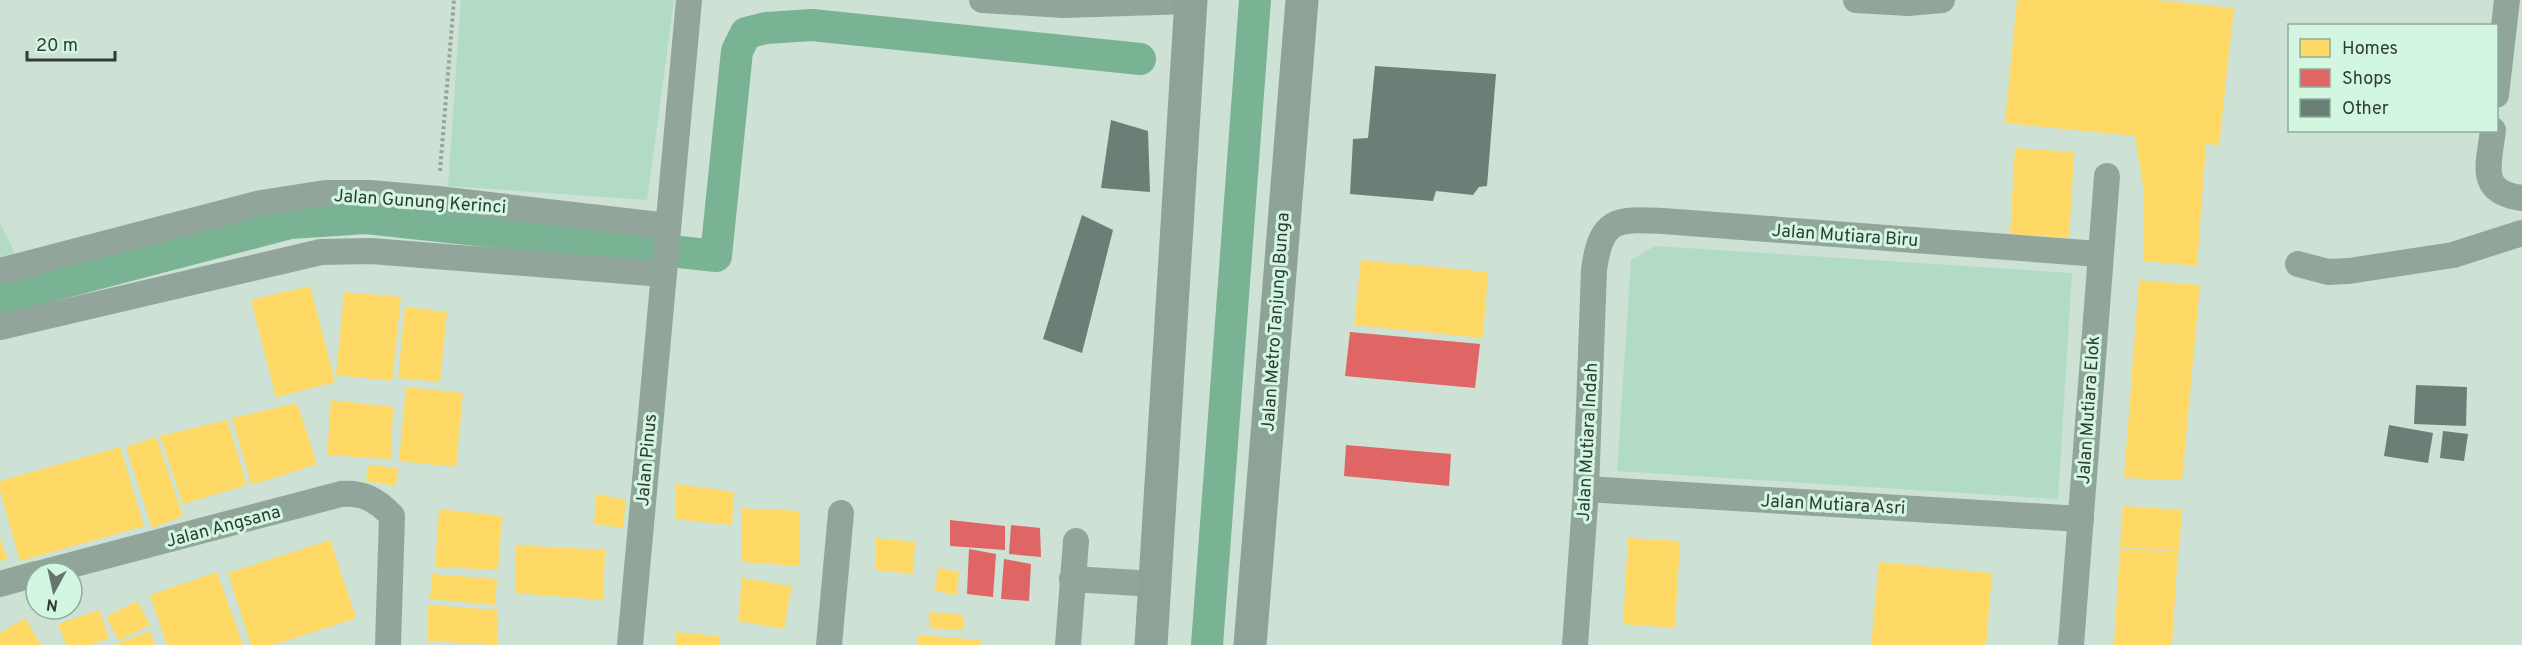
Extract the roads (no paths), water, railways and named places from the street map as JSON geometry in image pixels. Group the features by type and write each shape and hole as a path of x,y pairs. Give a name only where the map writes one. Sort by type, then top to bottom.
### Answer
{"main road":[{"name":"Jalan Metro Tanjung Bunga","path":"1250,645 1302,0"},
{"path":"1151,645 1191,1"}],"street":[{"name":"Jalan Pinus","path":"630,645 689,0"},
{"path":"982,0 1063,5 1191,1"},
{"path":"1856,0 1908,3 1942,0"},
{"path":"2498,79 2507,0"},
{"path":"2493,132 2488,174 2492,186 2504,195 2522,198"},
{"name":"Jalan Mutiara Elok","path":"2071,645 2106,176"},
{"name":"Jalan Gunung Kerinci","path":"0,271 275,201 336,193 438,199 667,230"},
{"name":"Jalan Mutiara Biru","path":"1600,240 1615,224 1631,220 2099,254"},
{"path":"2298,264 2328,272 2349,271 2453,255 2522,233"},
{"name":"Jalan Mutiara Indah","path":"1575,645 1586,489 1594,270 1600,240"},
{"path":"0,327 321,252 371,250 663,270"},
{"name":"Jalan Mutiara Asri","path":"1586,489 2081,519"},
{"name":"Jalan Angsana","path":"84,562 341,495 368,496 388,511 393,523 388,645"},
{"path":"829,645 841,513"},
{"path":"1068,645 1076,541"},
{"path":"0,584 24,577"},
{"path":"1072,579 1155,584"}],"waterway":[{"path":"1207,645 1255,0"},
{"path":"0,299 290,223 366,218 716,256 737,51 746,33 766,28 812,25 1140,59"}]}
